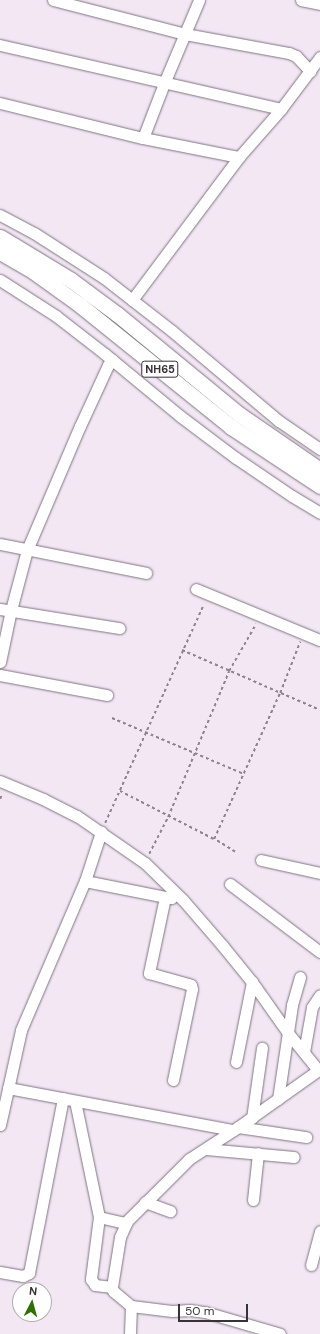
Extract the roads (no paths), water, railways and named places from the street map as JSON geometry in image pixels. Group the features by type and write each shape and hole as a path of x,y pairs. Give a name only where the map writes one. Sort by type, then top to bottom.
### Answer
{"highway":[{"name":"NH65","path":"0,237 72,280 117,314 240,415 320,470"},
{"name":"NH65","path":"0,252 34,272 80,305 231,427 320,486"}],"street":[{"path":"53,0 185,34 289,53 296,56 310,70"},
{"path":"144,138 165,81 199,0"},
{"path":"301,0 320,4"},
{"path":"0,45 165,81 281,109"},
{"path":"132,300 239,157 281,109 320,57"},
{"path":"0,103 144,138 239,157"},
{"path":"0,215 34,233 104,278 172,331 279,421 320,449"},
{"path":"0,280 56,316 112,359 180,416 236,458 320,513"},
{"path":"0,662 5,610 27,550 80,426 112,359"},
{"path":"0,544 146,573"},
{"path":"196,589 320,640"},
{"path":"5,610 119,628"},
{"path":"0,675 106,696"},
{"path":"0,781 43,799 77,816 145,863 183,900 252,982 288,1033 319,1070 252,1118 189,1159 145,1202 126,1223 120,1236 112,1288"},
{"path":"0,1125 2,1100 8,1088 21,1030 85,881 101,832"},
{"path":"261,860 320,873"},
{"path":"85,881 183,900"},
{"path":"230,884 320,952"},
{"path":"165,897 149,973 191,985 192,989 173,1080"},
{"path":"278,1099 294,992 300,977"},
{"path":"236,1062 252,982"},
{"path":"304,1052 312,1007 320,995"},
{"path":"252,1118 262,1048"},
{"path":"8,1088 235,1129 306,1137"},
{"path":"0,1272 23,1276 29,1273 63,1098"},
{"path":"75,1101 99,1217 91,1279 95,1285 112,1288 131,1306 205,1312 280,1334"},
{"path":"206,1149 294,1157"},
{"path":"253,1200 258,1154"},
{"path":"145,1202 170,1211"},
{"path":"99,1217 126,1223"},
{"path":"311,1265 320,1231"},
{"path":"130,1334 131,1306"}]}
